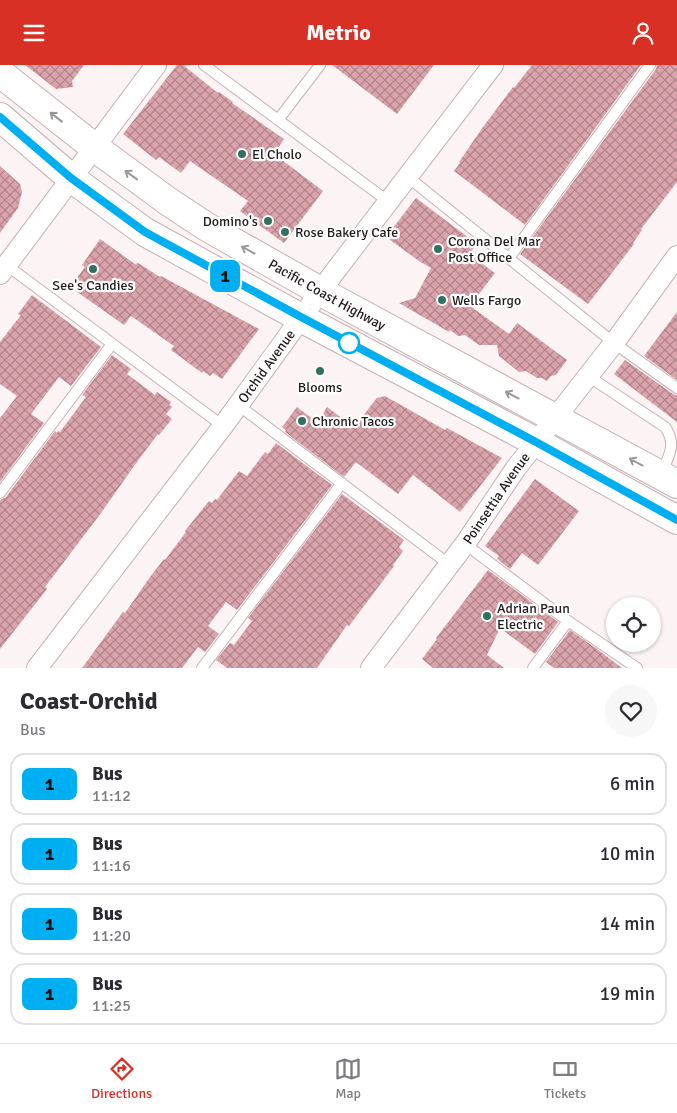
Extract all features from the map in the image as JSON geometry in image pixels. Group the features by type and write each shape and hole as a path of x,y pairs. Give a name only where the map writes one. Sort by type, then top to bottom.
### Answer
{"highway":[{"name":"Pacific Coast Highway","path":"0,73 94,147 168,202 207,227 321,291 669,479"},
{"path":"0,117 71,178 145,232 677,520"}],"street":[{"path":"2,266 156,65"},
{"name":"Orchid Avenue","path":"38,668 223,426 301,317 493,65"},
{"name":"Poinsettia Avenue","path":"371,668 450,565 516,468 614,343 677,256"}],"lane":[{"path":"204,65 389,202"},
{"path":"278,120 320,65"},
{"path":"509,258 650,65"},
{"path":"408,177 614,343 677,388"},
{"path":"2,266 223,426"},
{"path":"0,493 112,344"},
{"path":"588,376 665,427 670,433 672,448 669,479"},
{"path":"238,405 450,565"},
{"path":"202,668 342,483"},
{"path":"465,544 568,621 637,668"},
{"path":"533,668 568,621"}],"building":[{"path":"25,65 84,65 72,81 73,87 56,89"},
{"path":"177,65 183,65 218,93 284,139 274,154 323,191 284,243 240,211 248,201 190,161 181,173 159,157 156,160 123,134"},
{"path":"332,65 434,65 397,114"},
{"path":"532,65 641,65 525,225 454,171 483,127"},
{"path":"657,65 677,65 677,182 641,229 634,244 588,304 520,254 656,69"},
{"path":"0,166 20,184 22,192 18,208 0,233"},
{"path":"416,198 477,244 469,254 495,273 470,306 509,334 517,323 567,360 556,375 551,376 547,381 537,378 526,371 519,372 499,356 497,345 479,345 465,335 458,336 399,303 415,298 431,268 386,237"},
{"path":"100,239 135,264 138,263 160,277 259,329 222,379 213,373 210,376 203,371 202,373 171,350 174,346 131,316 124,325 70,287 85,267 82,265"},
{"path":"32,295 101,347 71,386 59,377 31,414 44,423 0,482 0,418 17,396 0,384 0,342 21,315 18,314"},
{"path":"677,312 677,380 644,356"},
{"path":"112,355 131,369 127,374 155,395 157,392 171,402 169,405 172,407 166,414 172,419 139,459 45,587 47,589 0,649 0,500 6,497 55,431 57,433 58,431 60,432 86,397 82,395"},
{"path":"625,360 677,395 677,422 614,374"},
{"path":"385,396 445,430 447,428 502,458 460,512 413,475 398,494 356,462 344,477 285,432 286,430 282,427 297,407 318,423 327,407 354,427 377,398"},
{"path":"276,443 332,485 237,610 226,602 208,626 219,634 205,652 198,647 182,668 82,668 209,501 212,503 215,499 217,500 239,471 247,476 265,452 268,454"},
{"path":"535,479 579,511 538,565 522,553 510,569 497,559 499,556 485,546"},
{"path":"342,494 404,540 399,547 403,551 394,566 349,626 347,625 317,668 227,668 216,660 230,643 234,645 252,621 248,618"},
{"path":"488,570 558,622 535,654 500,628 487,655 504,668 433,668 422,659"},
{"path":"570,630 622,668 554,668 546,662"}],"bus line":[{"name":"1","path":"0,117 71,178 145,232 677,520"}],"place":[{"name":"El Cholo","path":"242,154"},
{"name":"Domino's","path":"268,221"},
{"name":"Rose Bakery Cafe","path":"285,232"},
{"name":"Corona Del Mar Post Office","path":"438,249"},
{"name":"See's Candies","path":"93,269"},
{"name":"Wells Fargo","path":"442,300"},
{"name":"Blooms","path":"320,371"},
{"name":"Chronic Tacos","path":"302,421"},
{"name":"Adrian Paun Electric","path":"487,616"}]}
